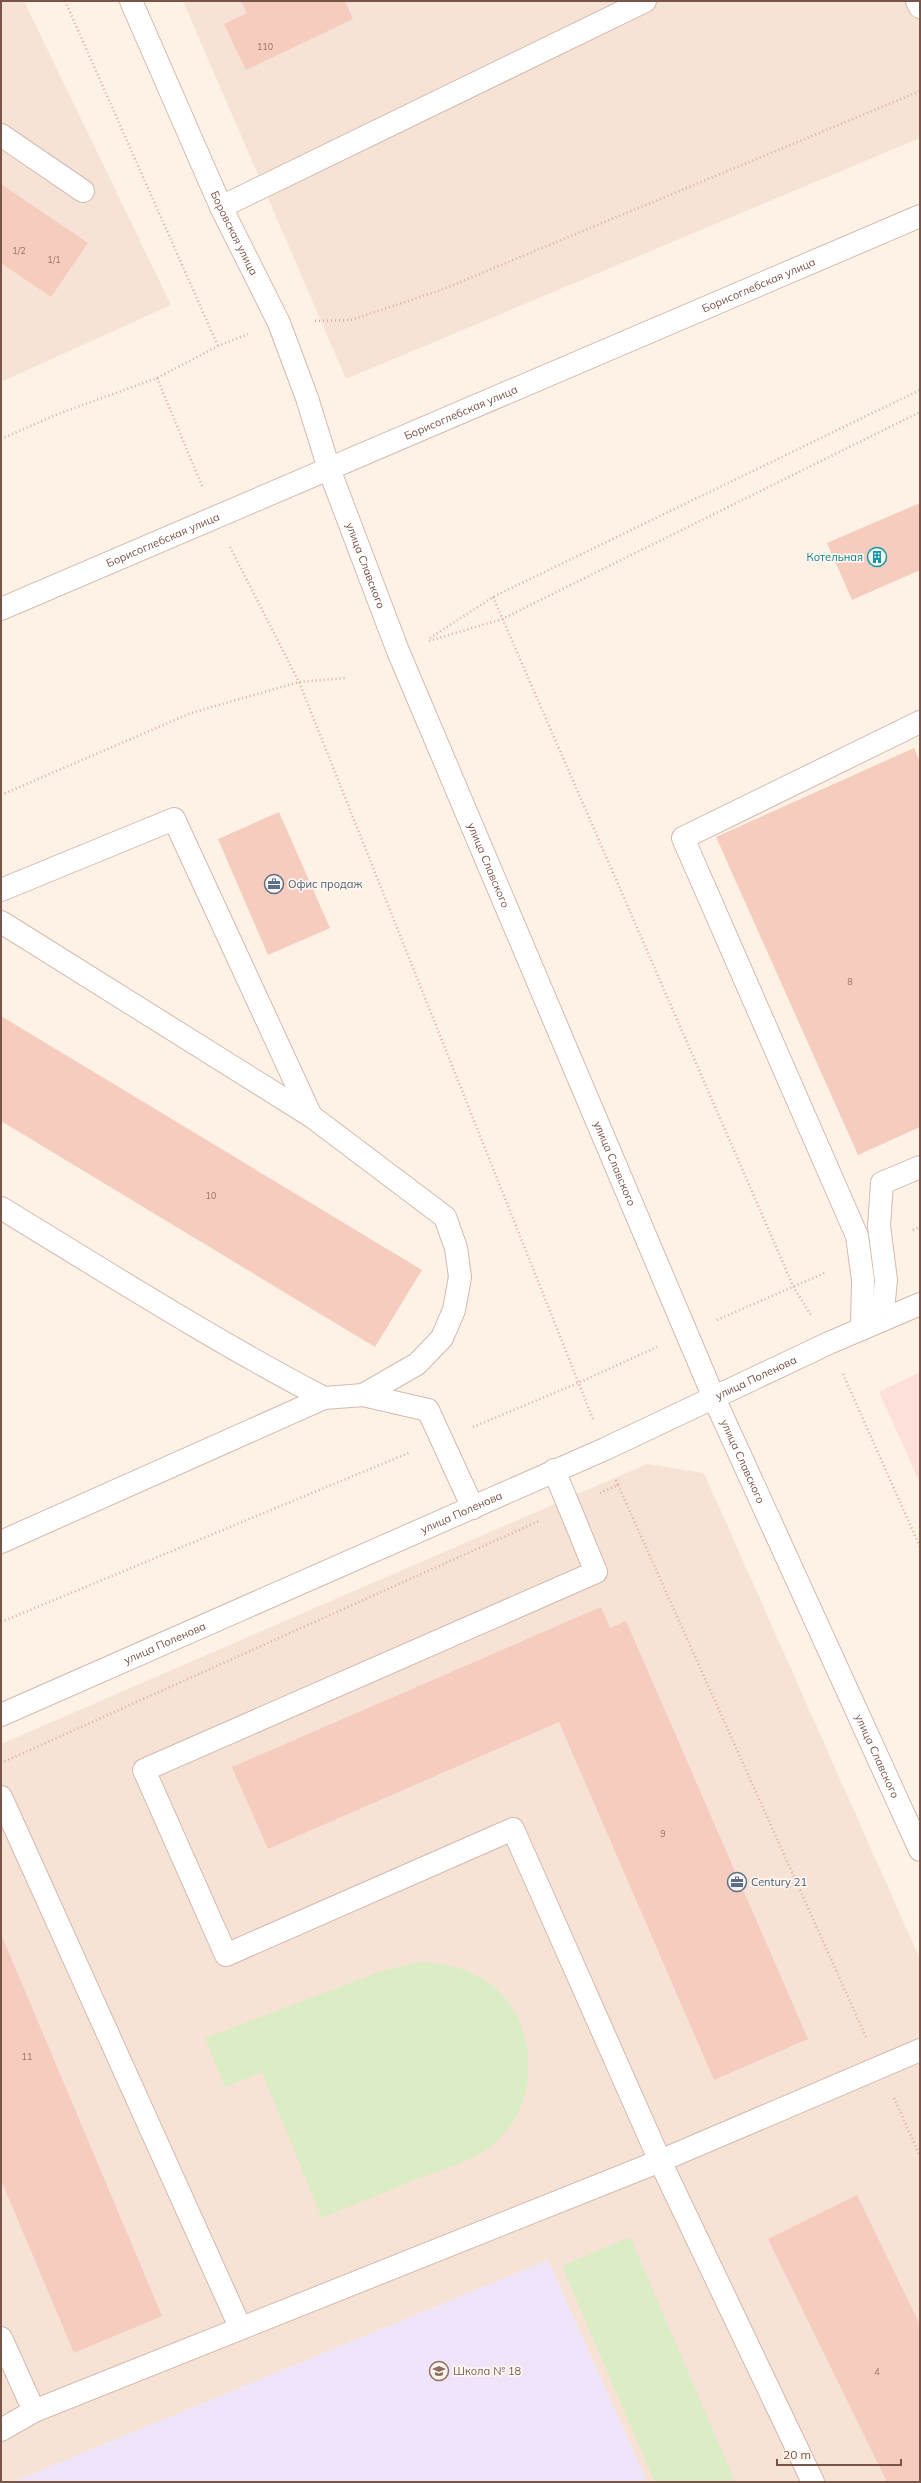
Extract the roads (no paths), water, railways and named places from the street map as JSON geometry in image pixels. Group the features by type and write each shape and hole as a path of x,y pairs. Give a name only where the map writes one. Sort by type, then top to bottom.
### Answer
{"street":[{"name":"Боровская улица","path":"131,1 221,206 279,323 307,398 329,469"},
{"path":"221,206 645,1"},
{"path":"917,1 920,7"},
{"path":"1,135 83,191"},
{"name":"Борисоглебская улица","path":"1,609 329,469 918,222"},
{"name":"улица Славского","path":"329,469 398,652 688,1332 714,1398 920,1850"},
{"path":"862,1329 863,1280 857,1236 683,838 920,722"},
{"path":"1,890 174,819 311,1116"},
{"path":"1,922 311,1116 445,1217 456,1248 460,1277 454,1310 442,1338 417,1364 363,1395"},
{"path":"882,1320 886,1280 879,1226 882,1183 920,1167"},
{"path":"1,1208 154,1302 271,1370 324,1398"},
{"name":"улица Поленова","path":"1,1715 473,1508 714,1398 830,1343 920,1304"},
{"path":"1,1542 324,1398 363,1395 428,1410 473,1508"},
{"path":"554,1470 596,1572 144,1770 226,1955 513,1829 660,2161 813,2482"},
{"path":"1,1797 6,1819 240,2327"},
{"path":"1,2430 34,2411 240,2327 660,2161 920,2050"},
{"path":"1,2338 34,2411"}],"place":[{"name":"Котельная","path":"877,557"},
{"name":"Офис продаж","path":"274,884"},
{"name":"Century 21","path":"737,1882"},
{"name":"Школа № 18","path":"439,2371"}]}
